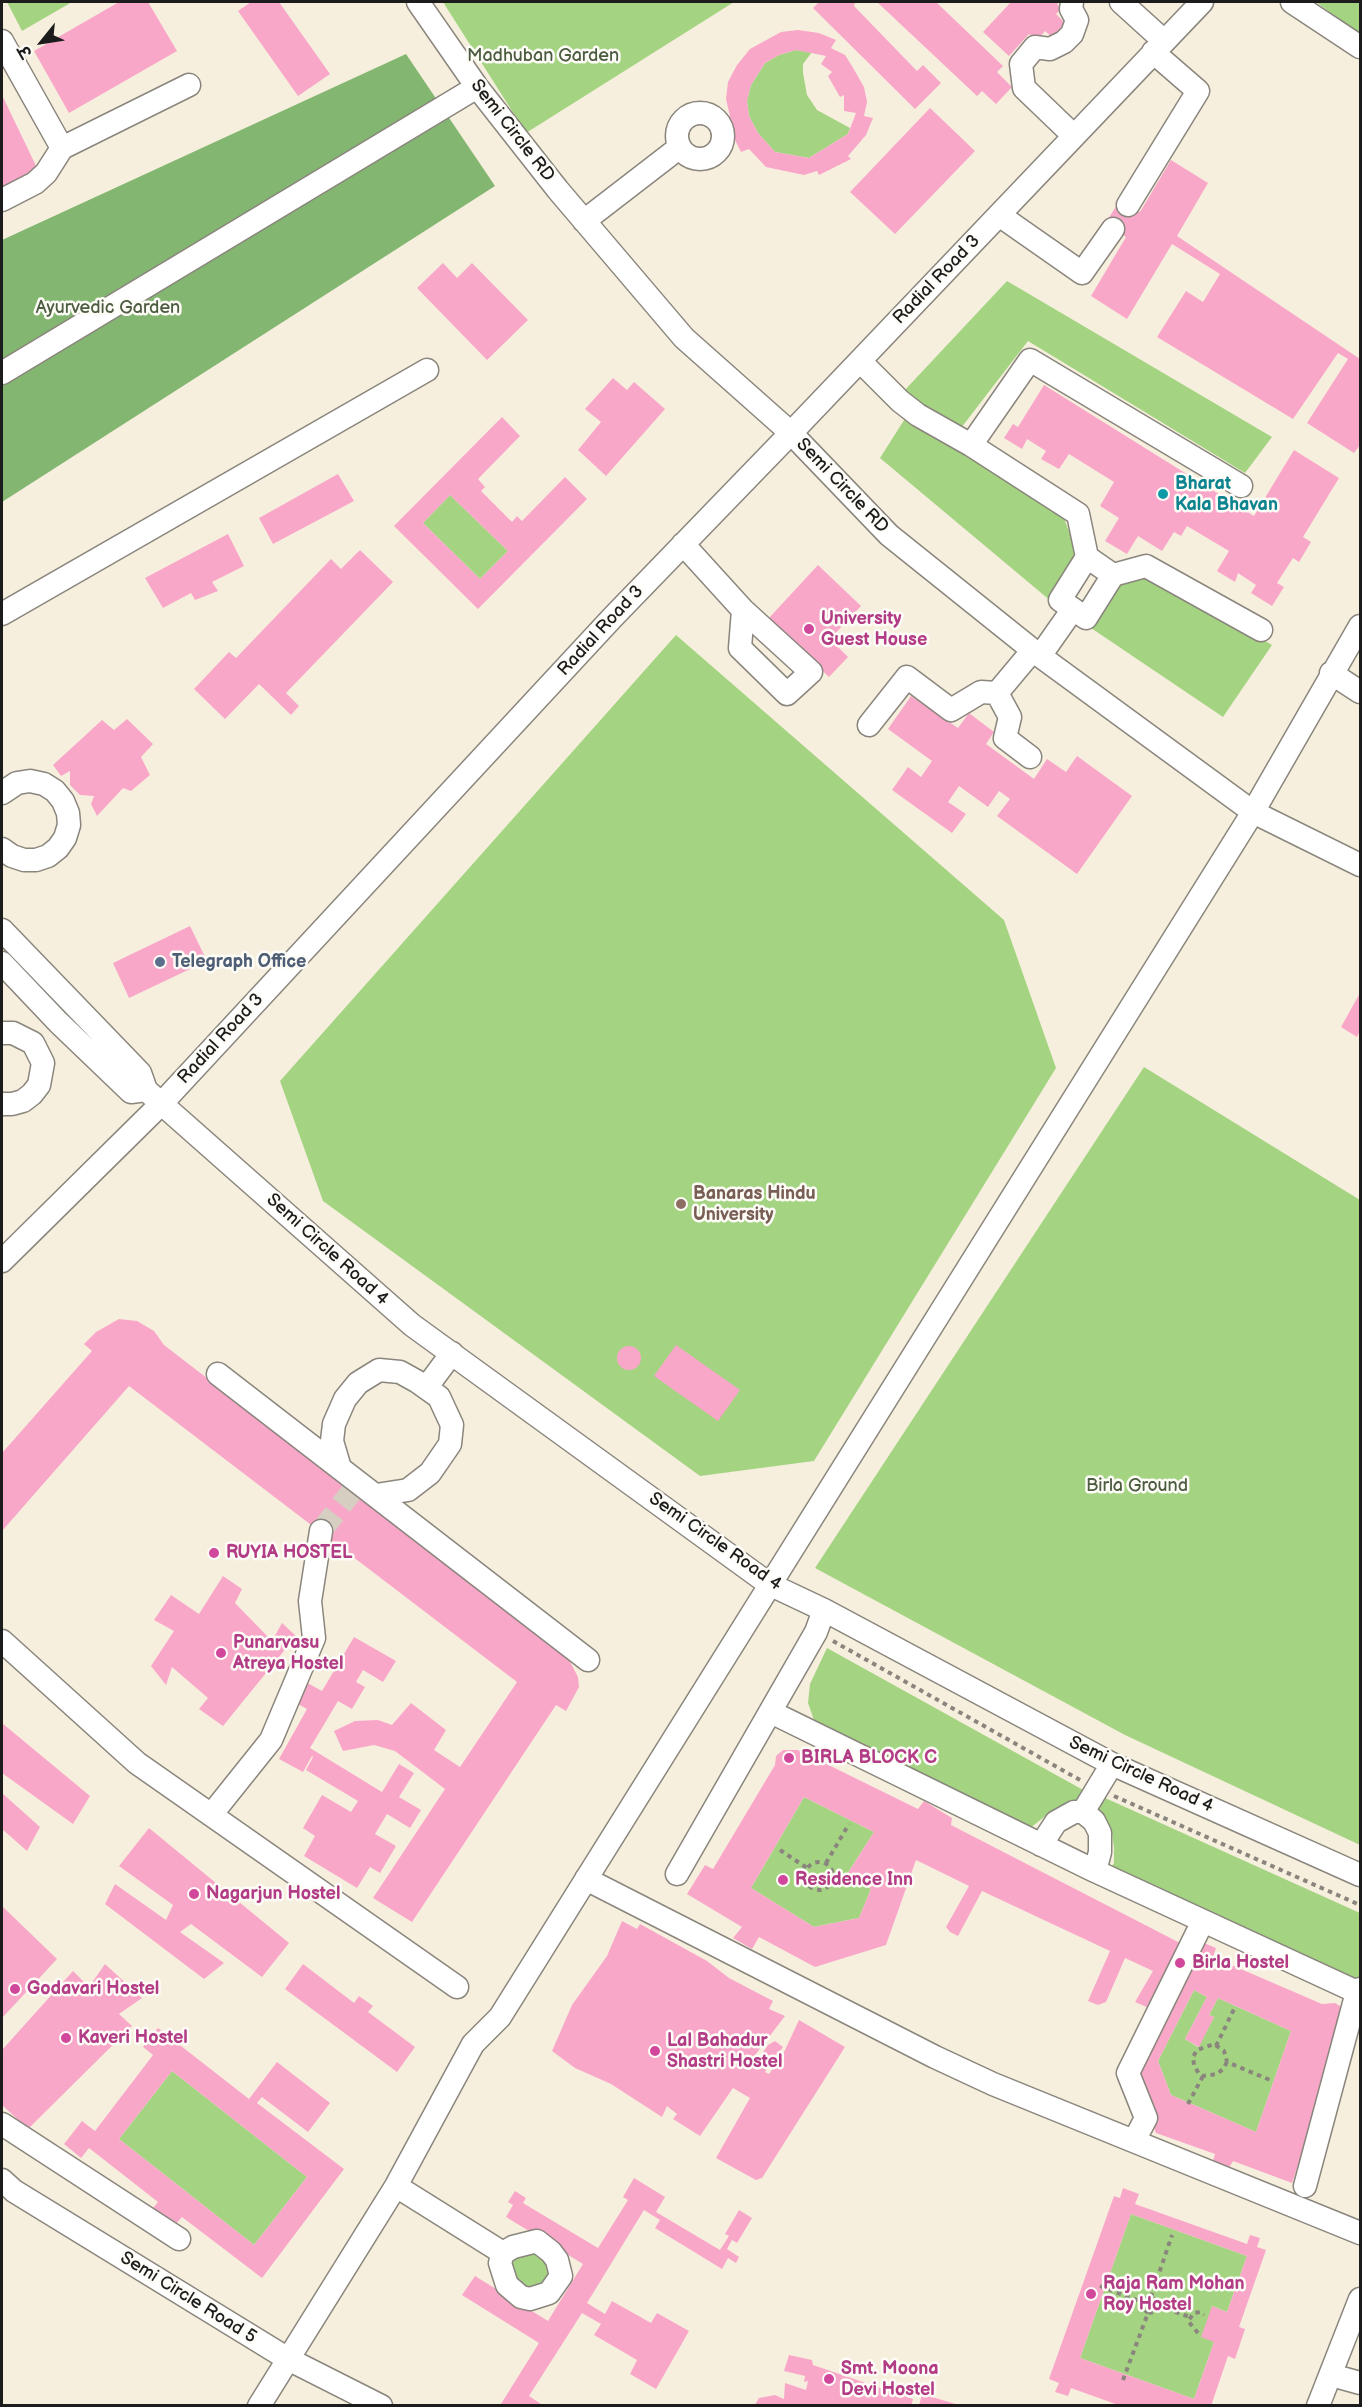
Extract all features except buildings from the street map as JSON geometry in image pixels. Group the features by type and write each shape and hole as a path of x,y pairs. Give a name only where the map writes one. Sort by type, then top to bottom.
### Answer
{"street":[{"name":"Semi Circle RD","path":"418,2 477,87 584,221 684,338 791,433 889,535 1036,653 1253,812 1360,866"},
{"path":"1072,2 1071,9 1077,20 1072,34 1064,42 1050,49 1035,47 1021,64 1024,88 1074,136"},
{"path":"1121,2 1198,91 1128,205"},
{"name":"Radial Road 3","path":"2,1261 154,1096 1202,2"},
{"path":"1292,2 1360,47"},
{"path":"2,41 62,148"},
{"path":"2,200 35,183 46,173 62,148 189,86"},
{"path":"2,374 477,87"},
{"path":"584,221 680,147"},
{"path":"999,215 1082,273 1113,229"},
{"path":"971,445 1030,360 1241,486"},
{"path":"860,361 900,401 918,415 971,445 1078,514 1087,557 1113,575"},
{"path":"2,614 427,370"},
{"path":"683,544 743,610"},
{"path":"1087,557 1060,600 1086,618 1113,575 1146,566 1261,630"},
{"path":"869,725 907,677 951,710 981,692 997,693 1036,653 1073,609"},
{"path":"259,2406 396,2186 473,2044 500,2017 1253,812 1360,626"},
{"path":"1331,674 1360,692"},
{"path":"997,693 1010,717 1005,738 1030,757"},
{"path":"2,793 17,783 44,784 55,791 63,801 68,813 69,825 65,838 48,856 36,860 24,860 2,849"},
{"name":"Semi Circle Road 4","path":"2,930 65,1014 130,1092 154,1096 412,1325 769,1584 824,1610 1112,1764 1360,1875"},
{"name":"Semi Circle Road 4","path":"2,963 65,1014"},
{"path":"33,1043 65,1014"},
{"path":"2,1033 13,1033 33,1043 42,1063 39,1085 32,1094 23,1101 2,1104"},
{"path":"426,1388 452,1353"},
{"path":"340,1468 332,1441 334,1424 345,1399 358,1383 379,1371 400,1372 439,1397 452,1425 450,1444 430,1473 408,1490 363,1489"},
{"path":"218,1374 340,1468 363,1489 588,1660"},
{"path":"212,1815 271,1740 314,1638 310,1601 321,1531"},
{"path":"677,1874 816,1632 824,1610"},
{"path":"2,1641 137,1762 457,1987"},
{"path":"771,1712 1095,1871 1359,1990 1305,2186"},
{"path":"1083,1812 1112,1764"},
{"path":"1041,1845 1056,1822 1074,1812 1083,1812 1094,1821 1100,1833 1100,1852 1095,1871"},
{"path":"586,1879 935,2057 1360,2233"},
{"path":"1134,2141 1146,2118 1128,2073 1203,1921"},
{"path":"2,2124 179,2239"},
{"name":"Semi Circle Road 5","path":"2,2180 25,2197 288,2359 381,2406"},
{"path":"396,2186 503,2253"},
{"path":"1318,2406 1360,2299"},
{"path":"1331,2374 1360,2383"}],"path":[{"path":"826,1863 849,1824"},
{"path":"780,1851 807,1868"},
{"path":"812,1863 826,1863 833,1870 834,1880 828,1888 818,1891 809,1887 805,1877 807,1868 812,1863"},
{"path":"1216,2046 1235,2007"},
{"path":"1207,2045 1216,2046 1224,2051 1227,2062 1217,2074 1203,2076 1199,2074 1194,2065 1193,2056 1197,2050 1207,2045"},
{"path":"1227,2062 1270,2080"},
{"path":"1188,2104 1203,2076"},
{"path":"1151,2297 1172,2235"},
{"path":"1100,2286 1142,2302"},
{"path":"1142,2302 1151,2297 1156,2300 1158,2306"},
{"path":"1142,2302 1142,2307 1148,2313"},
{"path":"1148,2313 1154,2312 1158,2306"},
{"path":"1158,2306 1190,2317 1200,2312 1204,2315"},
{"path":"1123,2380 1148,2313"},
{"path":"1190,2317 1188,2321 1193,2330 1198,2333"}],"green space":[{"path":"7,2 72,2 22,31"},
{"name":"Madhuban Garden","path":"443,2 734,2 526,133"},
{"path":"1316,2 1360,2 1360,34"},
{"path":"796,50 812,52 803,64 803,73 807,95 817,110 850,128 848,134 809,158 775,152 758,133 749,116 747,101 751,85 765,63 779,55"},
{"name":"Ayurvedic Garden","path":"406,54 495,186 2,502 2,240"},
{"path":"1007,281 1272,437 1245,473 1028,341 961,428 903,392"},
{"path":"906,417 1062,513 1079,558 1052,602 880,458"},
{"path":"450,495 508,551 480,579 423,523"},
{"path":"1153,576 1272,645 1223,717 1091,628 1118,580"},
{"path":"676,635 1004,920 1056,1068 814,1461 700,1476 323,1201 280,1081"},
{"name":"Birla Ground","path":"1144,1067 1360,1200 1360,1845 1125,1735 815,1568"},
{"path":"827,1648 1085,1791 1080,1801 1053,1810 1029,1829 815,1723 808,1703 810,1684"},
{"path":"804,1797 874,1832 846,1876 871,1889 859,1918 814,1927 751,1888"},
{"path":"1103,1797 1360,1913 1360,1978 1354,1983 1111,1868 1114,1863 1112,1833 1108,1824 1097,1812"},
{"path":"1194,1990 1207,1997 1185,2039 1198,2047 1214,2017 1209,2015 1218,1998 1291,2031 1256,2132 1171,2095 1158,2061"},
{"path":"172,2071 307,2177 254,2245 119,2139"},
{"path":"1131,2214 1247,2256 1227,2312 1212,2306 1214,2342 1194,2399 1080,2358"},
{"path":"532,2249 553,2268 546,2289 520,2288 511,2263 515,2258"}],"tunnel":[{"path":"321,1531 353,1490"}],"place":[{"name":"Bharat Kala Bhavan","path":"1163,494"},
{"name":"University Guest House","path":"809,629"},
{"name":"Telegraph Office","path":"160,962"},
{"name":"Banaras Hindu University","path":"681,1204"},
{"name":"RUYIA HOSTEL","path":"214,1553"},
{"name":"Punarvasu Atreya Hostel","path":"221,1653"},
{"name":"BIRLA BLOCK C","path":"789,1758"},
{"name":"Residence Inn","path":"783,1880"},
{"name":"Nagarjun Hostel","path":"194,1894"},
{"name":"Birla Hostel","path":"1180,1963"},
{"name":"Godavari Hostel","path":"15,1989"},
{"name":"Kaveri Hostel","path":"66,2038"},
{"name":"Lal Bahadur Shastri Hostel","path":"655,2051"},
{"name":"Raja Ram Mohan Roy Hostel","path":"1091,2294"},
{"name":"Smt. Moona Devi Hostel","path":"829,2379"}]}
